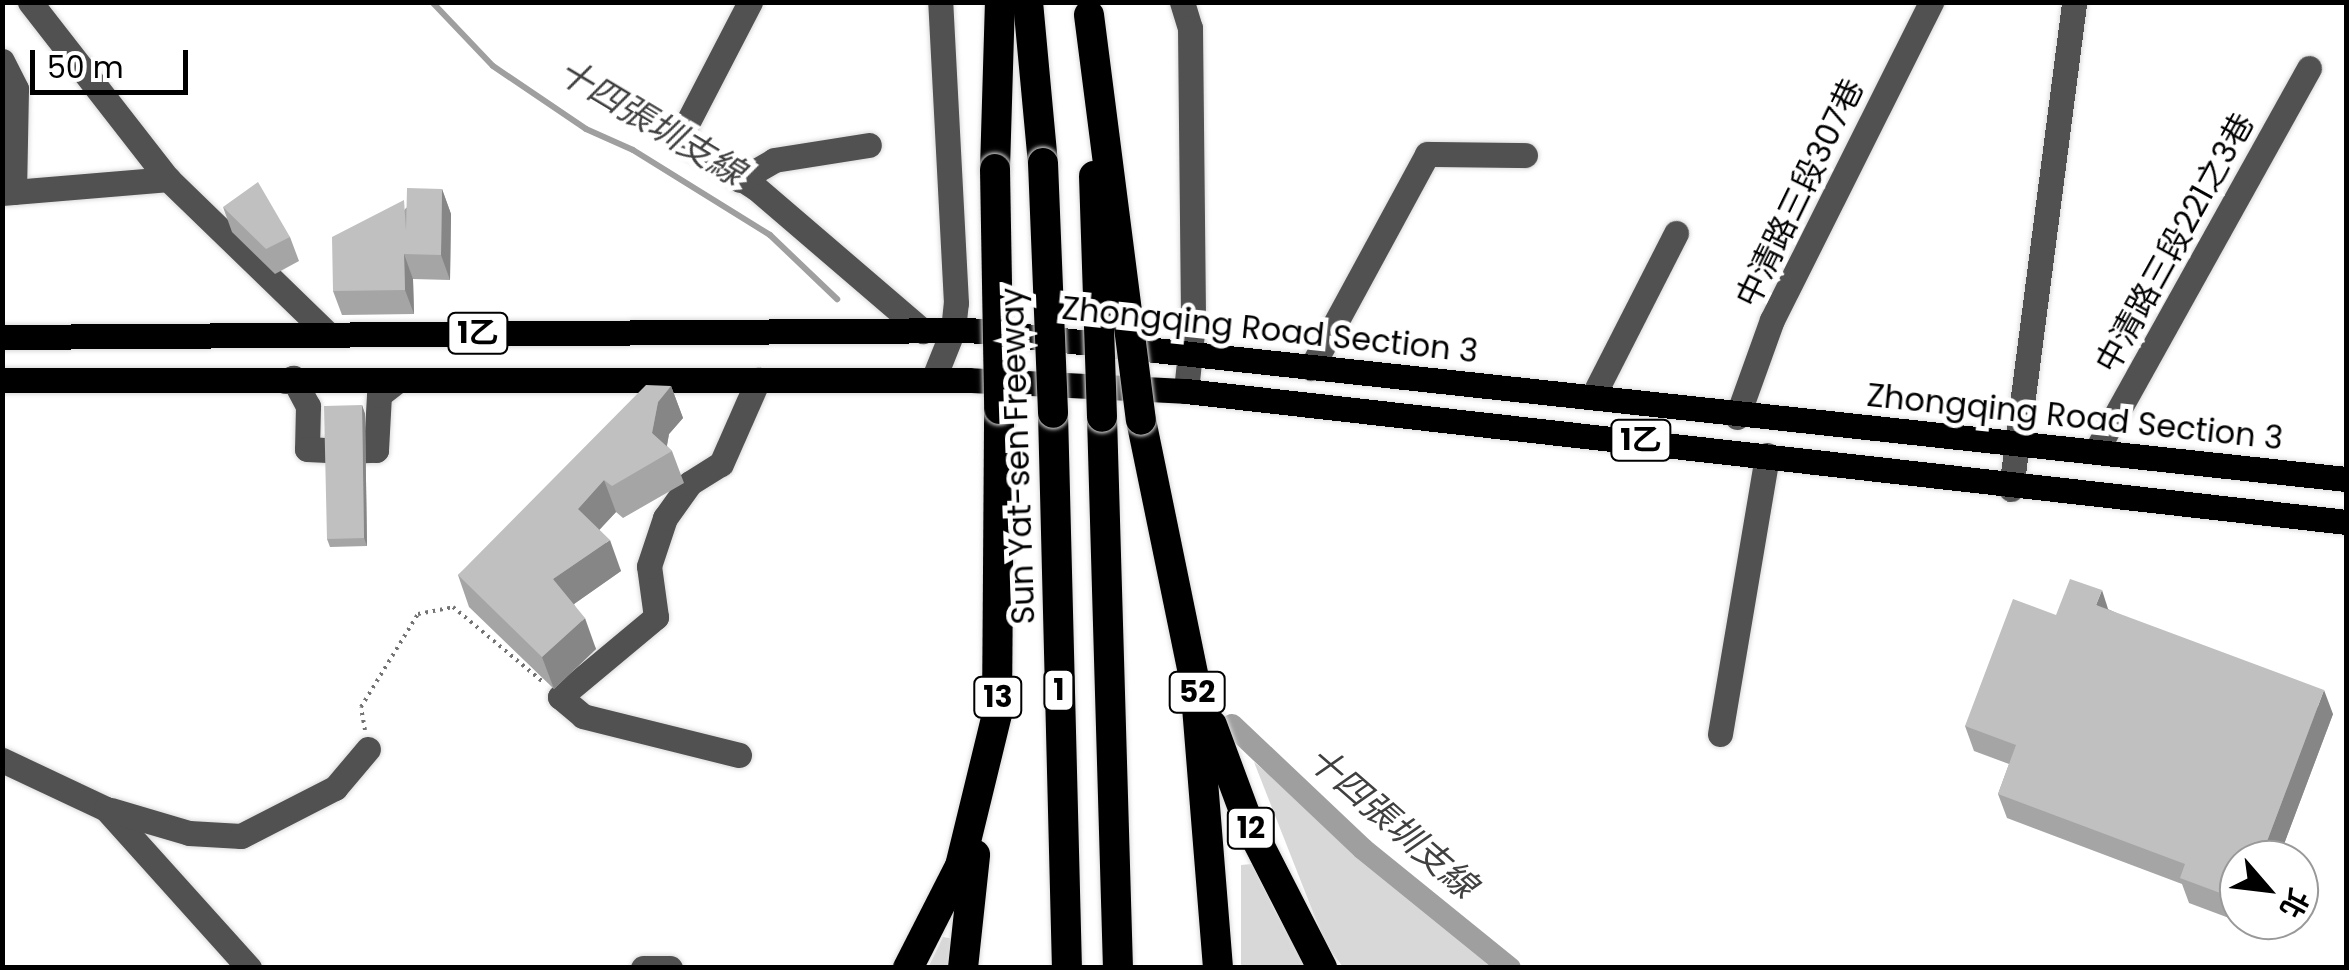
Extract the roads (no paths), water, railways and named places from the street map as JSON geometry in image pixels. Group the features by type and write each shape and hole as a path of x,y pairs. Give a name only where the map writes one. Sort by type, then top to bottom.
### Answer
{"highway":[{"name":"13","path":"908,968 960,866 983,788 997,714 1002,624 995,170 1000,2"},
{"name":"Sun Yat-sen Freeway","path":"1028,2 1043,163 1067,968"},
{"name":"1","path":"1088,9 1118,968"},
{"name":"52","path":"1088,9 1141,420 1196,682 1218,968"},
{"name":"12","path":"1196,682 1250,826 1322,968"},
{"path":"963,968 983,788"}],"main road":[{"name":"Zhongqing Road Section 3","path":"2,336 953,330 1593,396 1737,417 2017,440 2346,479"},
{"name":"Zhongqing Road Section 3","path":"2,380 932,380 1186,391 1767,454 2011,489 2102,492 2346,522"}],"street":[{"path":"30,2 168,180 329,335"},
{"path":"750,2 679,139 740,180 923,331"},
{"path":"724,49 736,50 762,2"},
{"path":"932,380 953,330 940,2"},
{"path":"1182,2 1190,28 1190,354 1186,391"},
{"path":"1190,28 1204,2"},
{"name":"中清路三段307巷","path":"1737,417 1772,320 1931,2"},
{"path":"2011,489 2074,2"},
{"path":"2,61 16,89 8,193 168,180"},
{"name":"中清路三段221之3巷","path":"2098,449 2309,68"},
{"path":"740,180 774,160 869,144"},
{"path":"1311,368 1427,154 1525,155"},
{"path":"1593,396 1676,232"},
{"path":"740,755 583,716 560,698 656,617 649,566 665,518 690,482 721,464 758,380"},
{"path":"290,381 308,406 307,449 343,451 376,450 378,395 396,381"},
{"path":"1720,734 1767,454"},
{"path":"2,760 106,809 188,834 242,836 335,788 368,749"},
{"path":"106,809 236,964"},
{"path":"644,968 670,968"}],"waterway":[{"name":"十四張圳支線","path":"432,2 493,66 586,129 633,150 770,235 837,299"},
{"name":"十四張圳支線","path":"1232,725 1363,849 1510,968"}]}
